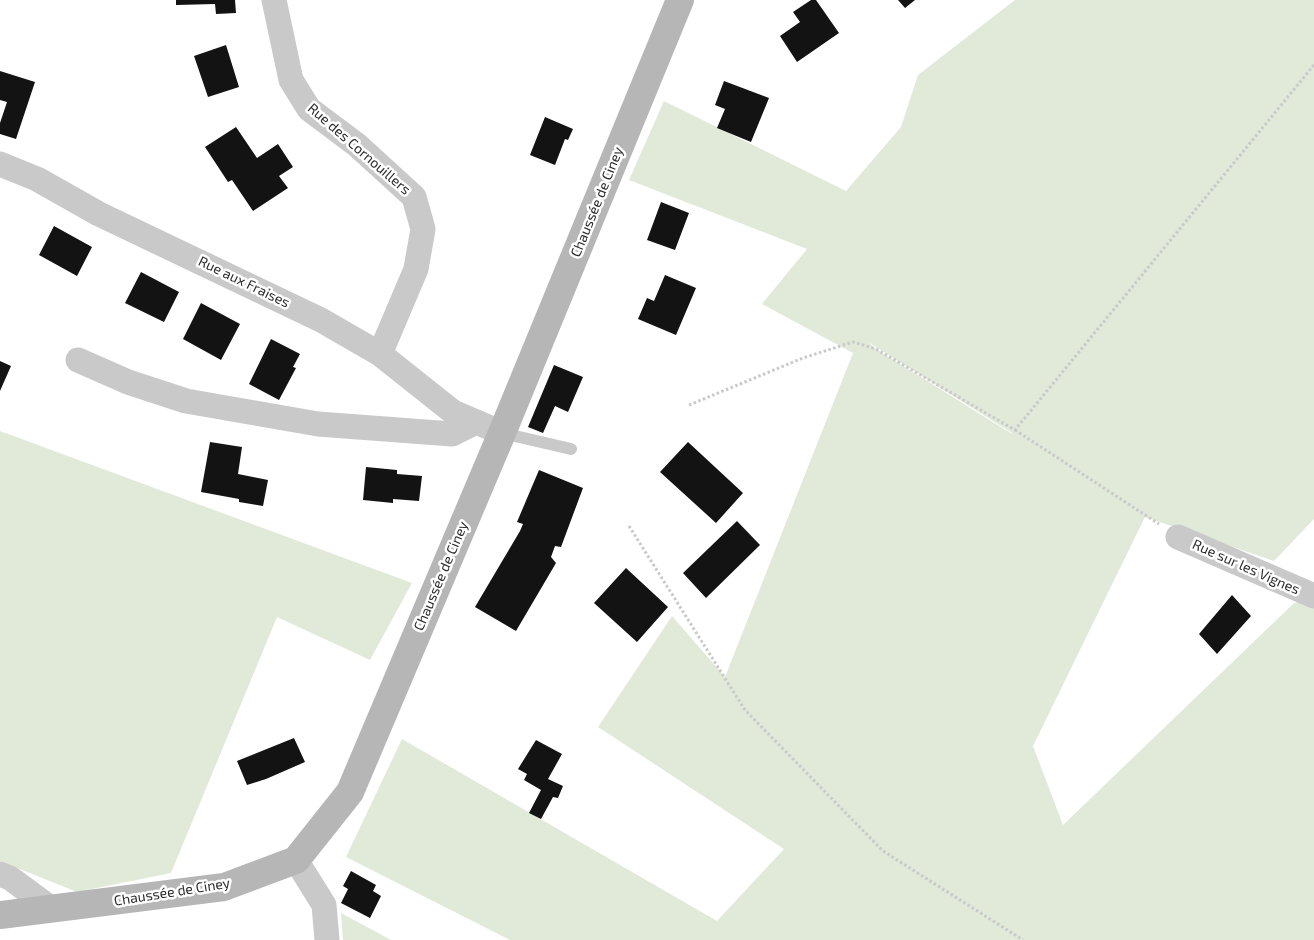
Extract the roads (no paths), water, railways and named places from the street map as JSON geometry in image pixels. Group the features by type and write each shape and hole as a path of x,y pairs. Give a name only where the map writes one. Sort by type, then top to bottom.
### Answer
{"main road":[{"name":"Chaussée de Ciney","path":"0,915 224,887 296,860 350,792 502,433 680,0"}],"street":[{"name":"Rue des Cornouillers","path":"274,0 291,80 309,109 357,145 414,198 419,213 423,229 416,268 380,354"},
{"name":"Rue aux Fraises","path":"0,164 37,179 99,214 321,320 380,354 453,412 502,433"},
{"path":"78,360 128,382 186,401 318,424 452,434 476,422"},
{"name":"Rue sur les Vignes","path":"1178,537 1314,596"},
{"path":"296,860 324,905 327,940"},
{"path":"0,874 10,878 52,909"}],"lane":[{"path":"502,433 571,449"}]}
